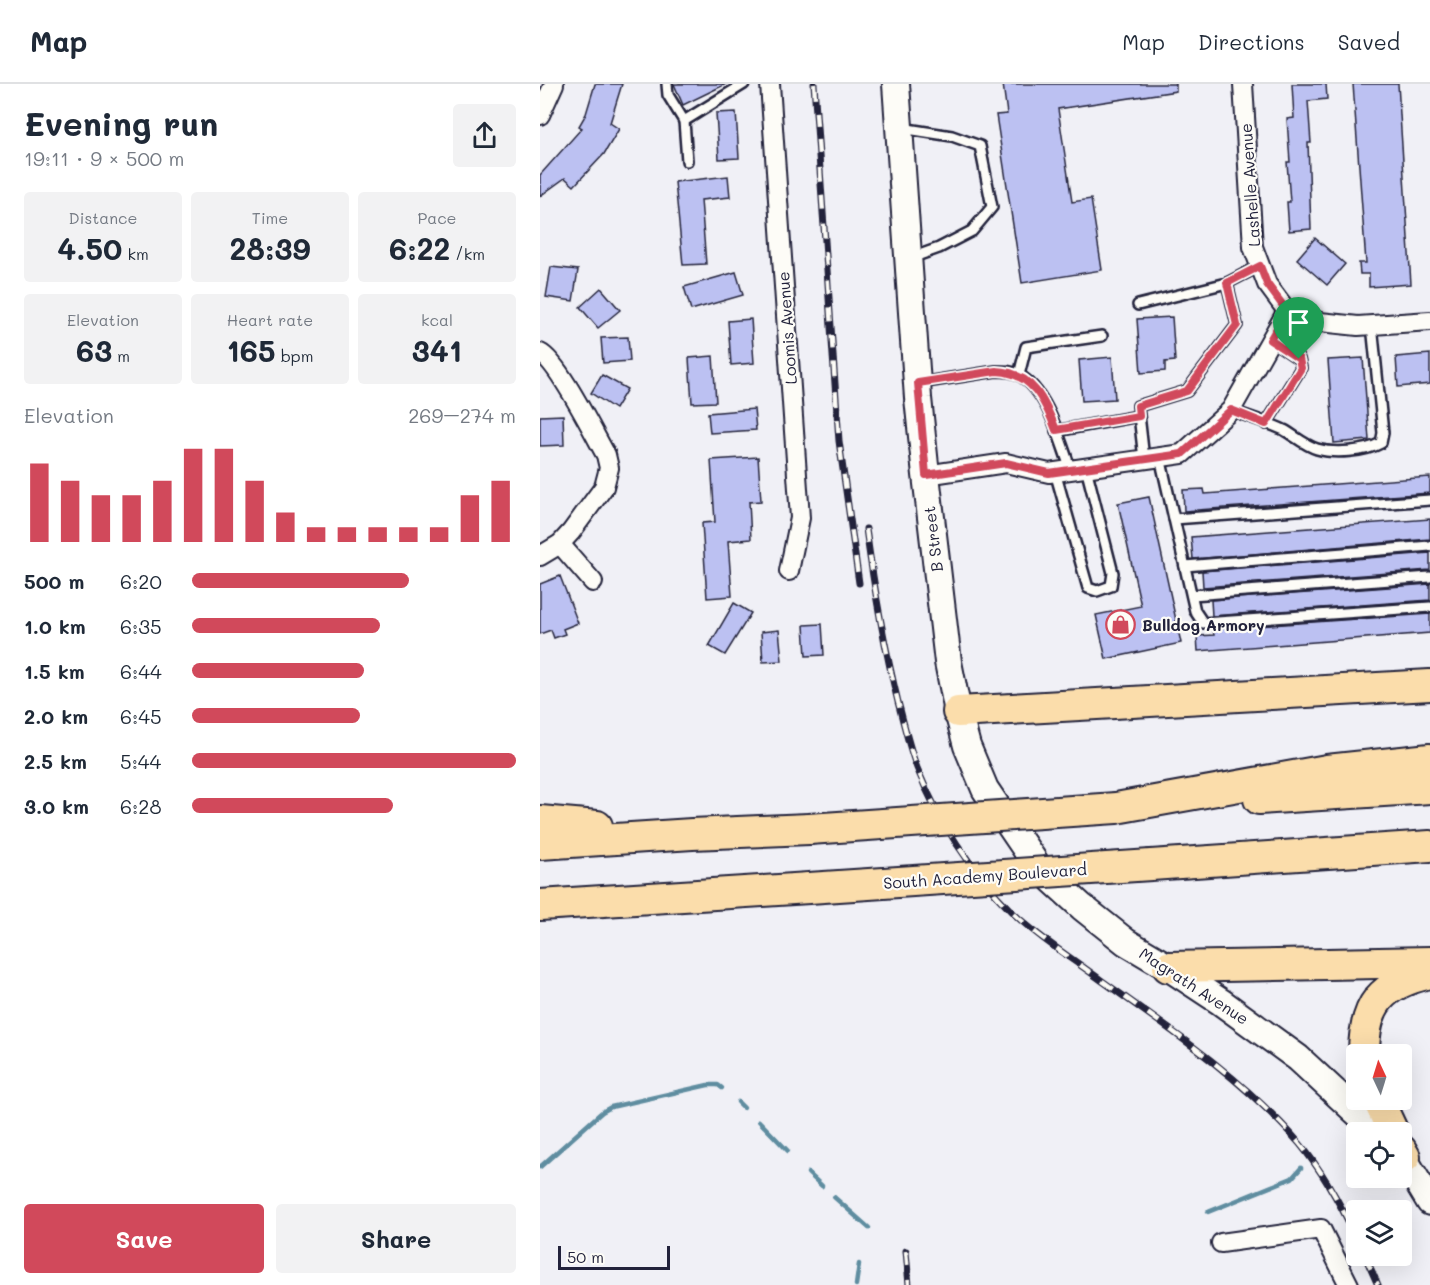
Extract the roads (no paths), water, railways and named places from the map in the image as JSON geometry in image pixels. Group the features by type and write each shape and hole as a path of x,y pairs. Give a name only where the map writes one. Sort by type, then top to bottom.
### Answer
{"highway":[{"path":"958,712 1430,685"},
{"path":"1116,808 1327,770 1430,759"},
{"path":"540,844 809,829 1430,788"},
{"path":"540,820 692,834"},
{"name":"South Academy Boulevard","path":"540,905 1430,846"},
{"path":"540,914 620,899"},
{"path":"1168,967 1430,962"},
{"path":"1364,1044 1364,1034 1371,1009 1385,993 1406,979 1430,973"}],"main road":[{"name":"B Street","path":"896,84 926,475 948,662 967,746 985,789 1016,836"},
{"name":"Magrath Avenue","path":"1016,836 1038,867 1082,907 1126,942 1168,967 1298,1058 1367,1122"},
{"path":"1412,1170 1430,1202"}],"street":[{"path":"540,115 554,84"},
{"name":"Loomis Avenue","path":"770,84 800,518 789,571"},
{"name":"Lashelle Avenue","path":"1244,84 1253,247 1267,284 1287,311"},
{"path":"926,475 1006,463 1049,473 1182,454 1231,410 1287,311 1320,322 1358,326 1430,321"},
{"path":"540,556 560,544 571,532 604,487 609,468 606,455 543,354"},
{"path":"560,544 593,582"},
{"path":"1221,1244 1321,1230 1349,1285"}],"lane":[{"path":"668,84 668,95 684,121 687,161"},
{"path":"684,121 744,84"},
{"path":"899,128 952,136 980,146 992,207 972,231 939,248 908,259"},
{"path":"1138,305 1227,283 1260,266"},
{"path":"1227,283 1237,325 1187,391 1138,406 1152,458 1174,519 1195,610 1203,623 1430,607"},
{"path":"1231,410 1284,430 1317,449 1348,451 1371,449 1381,443 1383,433 1372,325"},
{"path":"1019,375 1026,347 1102,336"},
{"path":"1266,424 1301,368 1299,359 1270,340"},
{"path":"918,383 1008,371 1019,375 1031,384 1041,398 1056,430 1113,573 1111,586 1097,591 1088,588 1071,470"},
{"path":"1056,430 1139,416"},
{"path":"1174,519 1430,500"},
{"path":"1185,566 1430,546"},
{"path":"1192,595 1430,577"}],"waterway":[{"path":"540,1167 602,1112 611,1107 708,1085 718,1085 722,1088"},
{"path":"738,1102 744,1108"},
{"path":"759,1121 788,1151"},
{"path":"1208,1212 1292,1178 1301,1168"},
{"path":"808,1173 822,1186"},
{"path":"834,1197 869,1228"},
{"path":"856,1285 859,1264"}],"railway":[{"path":"814,84 839,441 859,583"},
{"path":"866,529 888,659 912,752 935,807 969,862 996,896 1032,930 1206,1056 1255,1098 1300,1144 1324,1177 1346,1217"},
{"path":"906,1251 909,1285"},
{"path":"1369,1266 1378,1285"}],"place":[{"name":"Bulldog Armory","path":"1121,625"}]}
